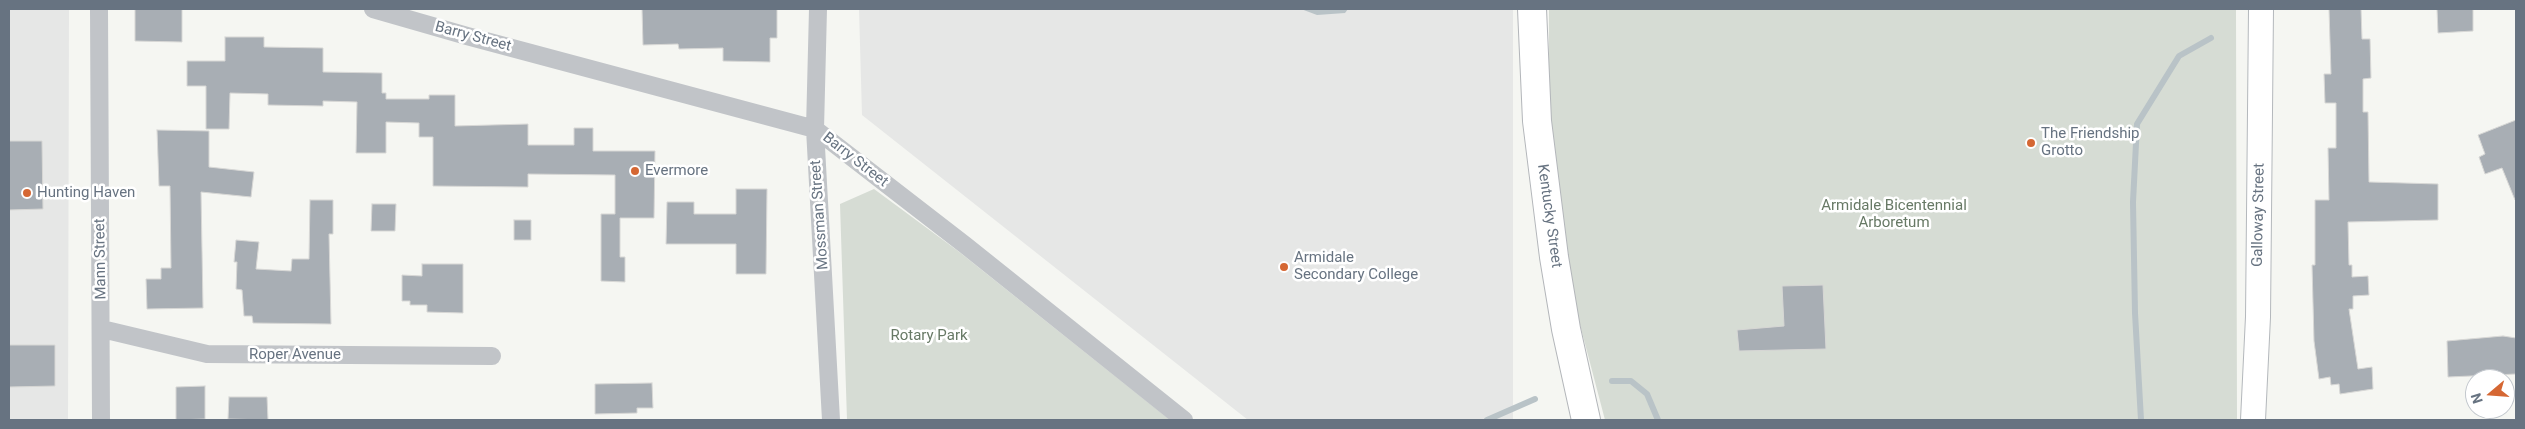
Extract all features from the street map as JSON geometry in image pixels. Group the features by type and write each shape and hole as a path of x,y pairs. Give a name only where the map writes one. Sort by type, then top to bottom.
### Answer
{"main road":[{"name":"Kentucky Street","path":"1532,9 1537,121 1554,257 1566,329 1586,420"}],"street":[{"name":"Mann Street","path":"98,9 102,420"},
{"name":"Barry Street","path":"373,9 815,129 965,245 1184,420"},
{"name":"Mossman Street","path":"818,9 815,129 832,420"},
{"name":"Galloway Street","path":"2253,420 2258,317 2261,9"},
{"name":"Roper Avenue","path":"102,329 207,354 492,356"}],"shaded area":[{"path":"9,9 69,9 68,420 9,420"},
{"name":"Armidale Secondary College","path":"859,9 1513,9 1513,420 1248,420 862,115"},
{"path":"1301,9 1348,9 1345,13 1317,15"}],"green space":[{"name":"Armidale Bicentennial Arboretum","path":"1549,9 2236,9 2237,420 1605,420 1578,317 1564,242 1549,103"},
{"name":"Rotary Park","path":"874,189 958,251 1170,420 847,420 840,204"}],"building":[{"path":"135,9 182,9 182,42 135,41"},
{"path":"642,9 777,9 777,38 770,38 770,62 723,61 723,48 679,49 678,44 643,45"},
{"path":"2329,9 2361,9 2362,39 2370,39 2371,78 2363,79 2363,112 2368,112 2369,182 2438,184 2438,220 2348,222 2349,265 2352,265 2352,277 2368,276 2369,295 2353,296 2353,309 2349,309 2358,369 2372,367 2373,389 2340,394 2339,384 2331,385 2330,377 2319,379 2314,341 2312,265 2315,265 2315,200 2329,200 2328,148 2336,148 2336,103 2325,103 2324,74 2331,74"},
{"path":"2437,9 2473,9 2473,31 2438,33"},
{"path":"225,37 264,37 264,47 323,48 323,72 382,73 382,93 386,93 386,99 429,99 429,95 455,95 455,126 528,124 528,145 574,145 574,128 593,128 593,151 655,151 654,218 620,218 620,257 625,257 625,282 601,281 601,214 615,214 615,175 528,174 528,187 433,186 433,137 419,137 419,123 386,122 386,153 356,153 357,102 323,101 323,106 268,105 268,94 230,93 229,129 206,129 206,86 187,86 187,61 225,61"},
{"path":"2516,120 2515,200 2502,168 2485,174 2479,157 2485,154 2478,135"},
{"path":"157,130 209,131 209,167 254,172 251,197 201,192 203,308 147,309 146,279 161,279 161,268 171,268 170,186 159,186"},
{"path":"9,141 42,141 43,209 9,210"},
{"path":"736,189 767,189 766,274 736,274 736,244 666,244 667,202 694,202 694,214 736,214"},
{"path":"310,200 333,200 333,234 329,234 331,324 253,323 252,316 244,316 242,290 236,289 237,262 234,262 236,240 259,242 256,269 291,271 292,259 309,259"},
{"path":"372,204 396,204 395,231 371,231"},
{"path":"514,220 531,220 531,240 514,240"},
{"path":"422,264 463,264 463,313 427,312 427,305 410,305 410,301 402,301 402,275 422,276"},
{"path":"1823,285 1826,349 1739,351 1737,330 1784,326 1782,286"},
{"path":"2503,336 2516,338 2516,374 2515,369 2465,369 2465,376 2448,377 2447,341"},
{"path":"9,345 55,345 55,386 9,387"},
{"path":"652,383 653,408 637,408 637,413 595,414 595,384"},
{"path":"205,386 205,419 176,420 176,387"},
{"path":"229,397 267,397 268,420 228,419"}],"waterway":[{"path":"2141,420 2135,313 2133,202 2137,124 2179,56 2211,38"},
{"path":"1612,381 1631,381 1647,394 1658,420"},
{"path":"1487,420 1535,399"}],"place":[{"name":"The Friendship Grotto","path":"2031,143"},
{"name":"Evermore","path":"635,171"},
{"name":"Hunting Haven","path":"27,193"},
{"name":"Armidale Secondary College","path":"1284,267"}]}
